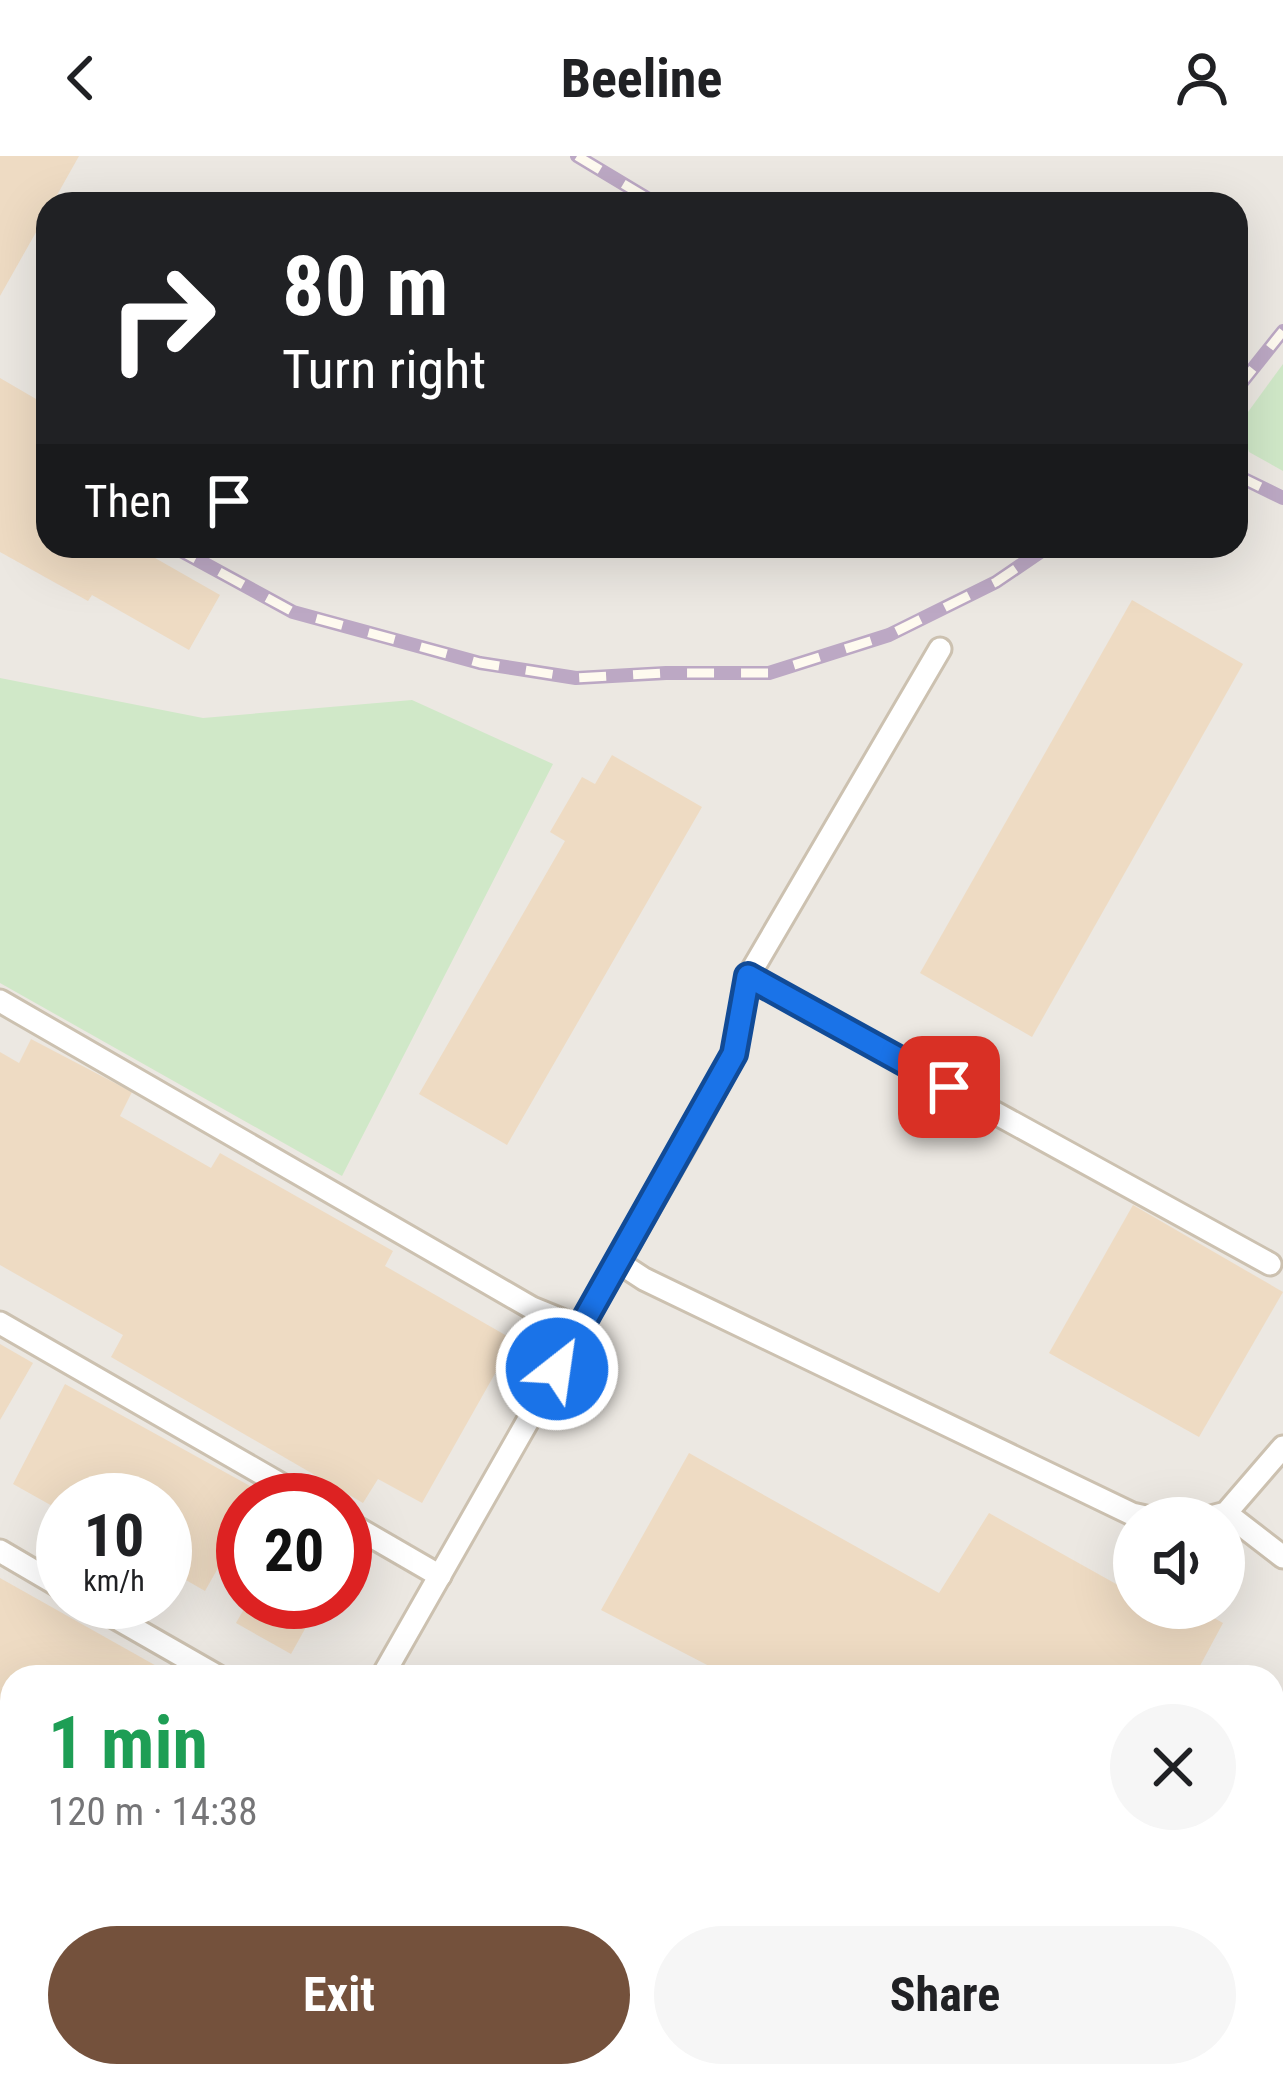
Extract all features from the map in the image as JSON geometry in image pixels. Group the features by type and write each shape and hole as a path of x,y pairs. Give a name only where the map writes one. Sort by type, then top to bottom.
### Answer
{"lane":[{"path":"389,1665 734,1054 748,976 940,649"},
{"path":"748,976 1270,1264"},
{"path":"0,1001 532,1308 581,1328"},
{"path":"618,1262 1113,1505"},
{"path":"0,1323 261,1473"},
{"path":"1234,1497 1283,1447"},
{"path":"1245,1533 1283,1557"},
{"path":"372,1537 440,1576"},
{"path":"0,1551 36,1572"},
{"path":"135,1629 198,1665"}],"shaded area":[{"path":"0,156 1283,156 1283,1665 0,1665"}],"green space":[{"path":"1283,364 1283,471 1249,452 1248,412"},
{"path":"0,678 203,718 412,700 553,764 342,1176 0,983"}],"building":[{"path":"0,156 79,156 59,192 36,192 36,232 0,296"},
{"path":"0,378 36,399 36,558 155,558 220,595 189,650 92,595 88,601 0,552"},
{"path":"1132,600 1243,664 1032,1037 920,973"},
{"path":"612,755 702,807 507,1145 419,1094 565,841 550,832 582,777 595,784"},
{"path":"31,1039 132,1092 120,1116 211,1168 220,1153 393,1251 385,1266 514,1340 422,1503 378,1479 372,1489 372,1473 311,1473 111,1357 123,1335 0,1265 0,1052 19,1063"},
{"path":"1133,1205 1283,1292 1199,1437 1049,1353"},
{"path":"0,1344 33,1363 0,1420"},
{"path":"65,1384 227,1473 216,1473 216,1572 205,1591 192,1584 192,1473 36,1473 36,1497 13,1484"},
{"path":"689,1453 939,1593 989,1513 1113,1582 1113,1629 1220,1629 1200,1665 707,1665 601,1610"},
{"path":"0,1578 36,1598 36,1629 91,1629 155,1665 0,1665"},
{"path":"247,1629 305,1629 291,1654"}],"railway":[{"path":"577,156 637,192"},
{"path":"1248,375 1283,331"},
{"path":"1248,481 1283,498"},
{"path":"194,558 293,612 480,663 576,678 769,673 889,635 996,582 1031,558"}],"route":[{"path":"557,1369 734,1054 748,976 949,1087"}]}
